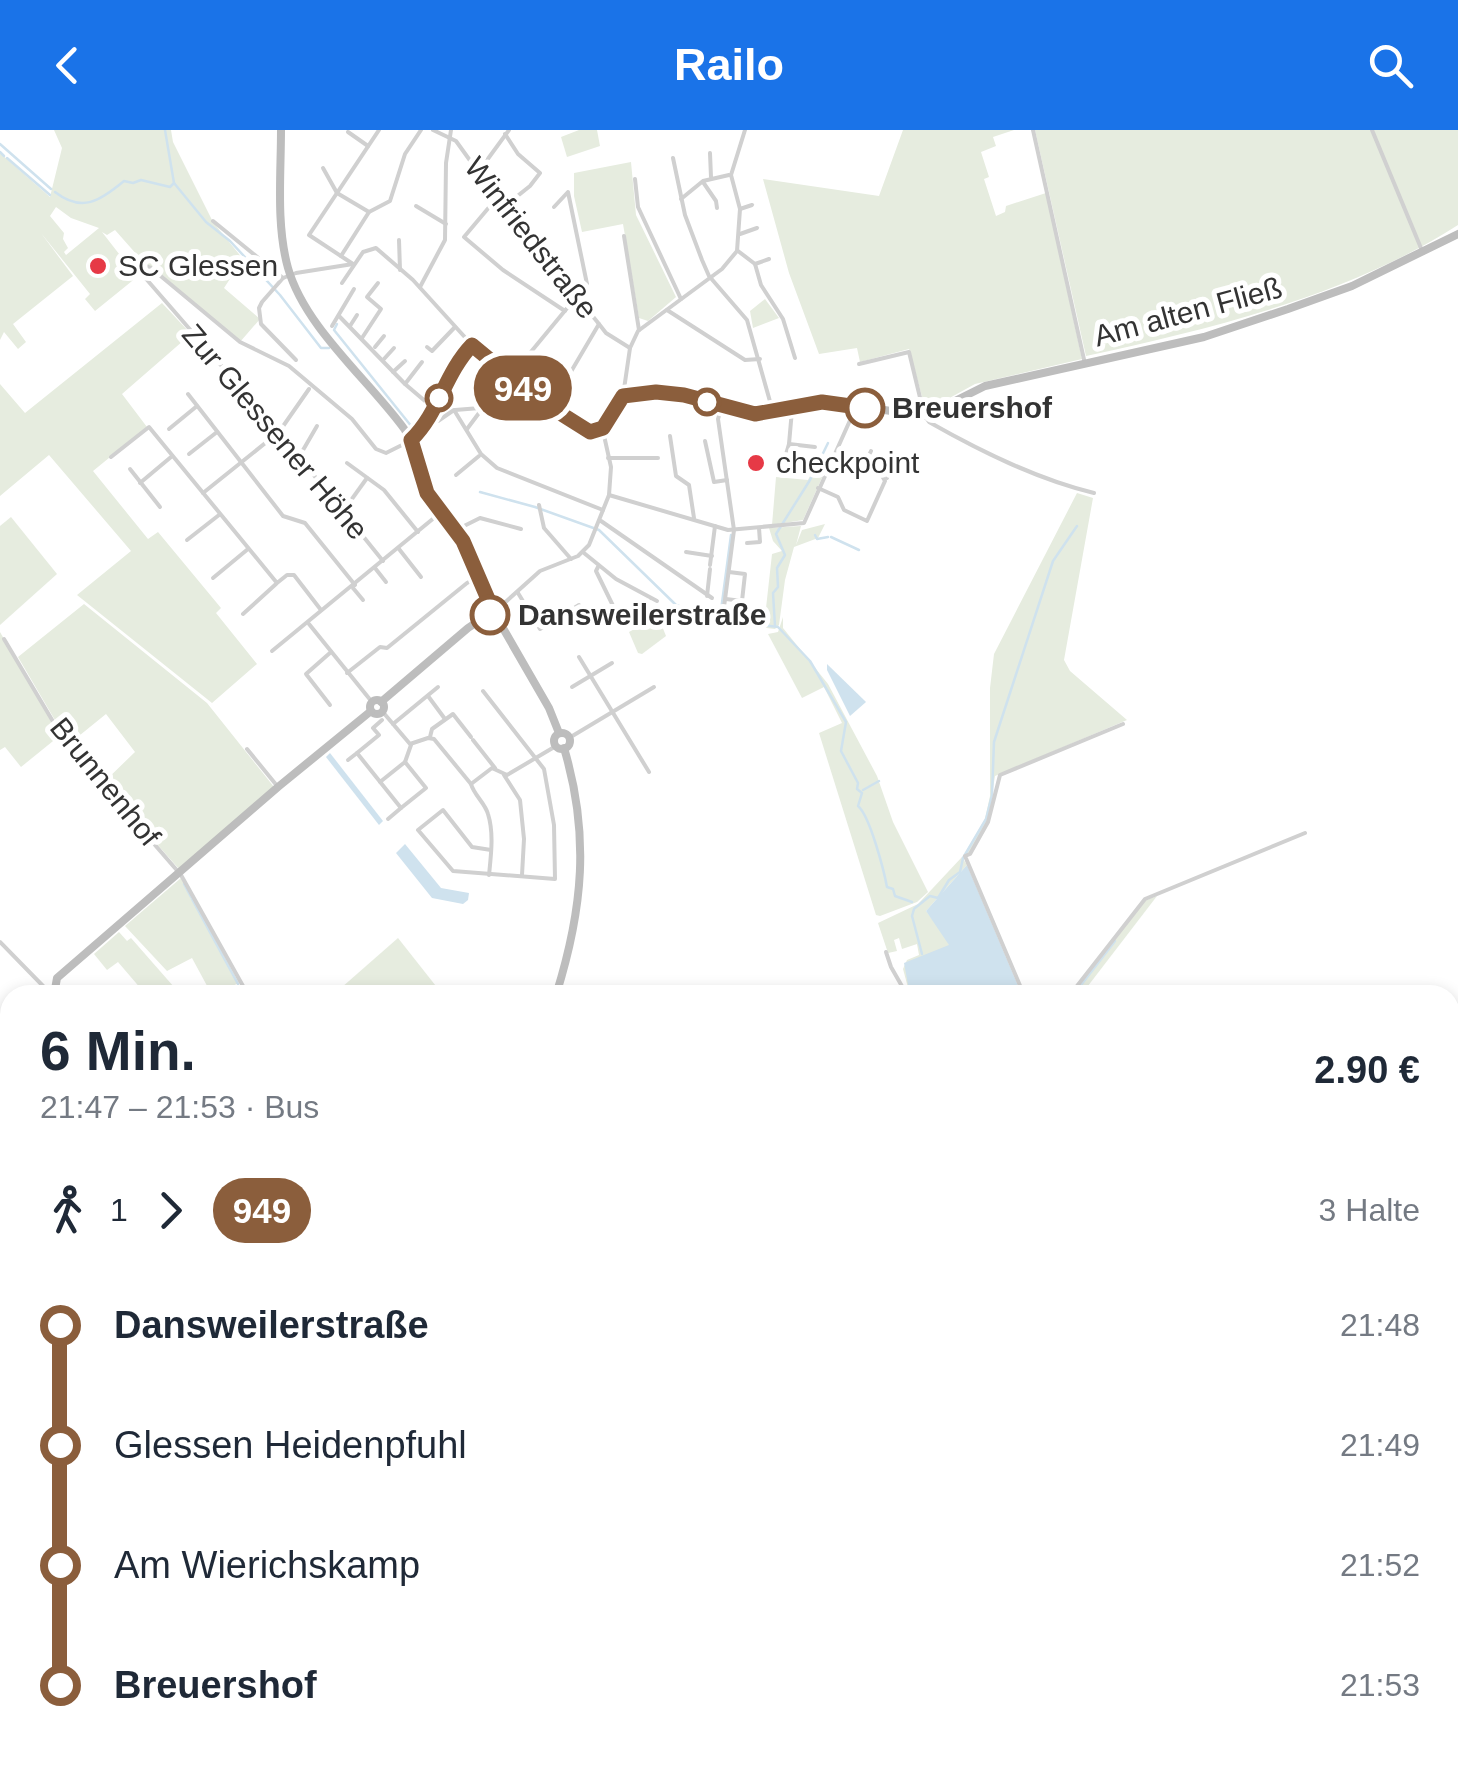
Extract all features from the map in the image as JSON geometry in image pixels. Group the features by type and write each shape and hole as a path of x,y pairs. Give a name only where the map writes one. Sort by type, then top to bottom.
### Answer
{"main road":[{"path":"281,130 285,279 411,440 427,493 456,530 559,733 569,738 560,747"},
{"name":"Am alten Fließ","path":"925,415 985,386 1224,331 1352,286 1458,234"},
{"path":"411,440 432,413 448,376 472,345 536,398 590,432 603,428 623,396 656,392 755,414 822,402 925,415"},
{"path":"54,985 278,787 378,709 468,628 494,611"},
{"path":"559,733 554,737 578,808 581,861 573,942 559,985"}],"street":[{"path":"354,262 309,235 379,130"},
{"path":"340,256 368,212 390,201 405,154 421,130"},
{"name":"Winfriedstraße","path":"433,130 450,133 606,333 630,348"},
{"path":"1033,130 1085,364"},
{"path":"1372,130 1422,253"},
{"path":"348,132 368,146"},
{"path":"478,172 507,132 518,154 540,173 505,206"},
{"path":"623,396 630,348 639,330 729,262 737,251 740,210 731,175 744,132"},
{"path":"420,287 441,252 447,224 450,133"},
{"path":"710,153 712,177"},
{"path":"673,158 681,199 710,276 745,315 773,412"},
{"path":"323,168 338,193 368,212"},
{"path":"681,199 703,181 731,175"},
{"path":"635,180 638,207 680,298"},
{"path":"703,181 716,201 716,208"},
{"path":"530,353 587,284 568,192 554,207"},
{"path":"497,198 464,237 503,270 564,311"},
{"path":"740,210 752,205"},
{"path":"416,206 447,224"},
{"path":"213,221 285,279"},
{"path":"740,234 757,228"},
{"path":"624,236 639,330"},
{"path":"399,240 400,270"},
{"path":"342,283 354,262 364,252 376,248 420,287 472,345"},
{"path":"737,251 755,264 796,358"},
{"name":"Zur Glessener Höhe","path":"128,258 162,302 279,432 383,560"},
{"path":"755,264 769,259"},
{"path":"296,360 264,328 259,308 285,279 354,262"},
{"path":"135,268 146,265 228,334 276,358 352,419 381,452 393,451 411,440"},
{"path":"367,297 378,284"},
{"path":"332,326 356,289 382,309 362,338"},
{"path":"666,310 745,360 760,359"},
{"path":"350,326 357,315"},
{"path":"338,316 438,421 454,410 480,408 467,429"},
{"path":"569,374 599,324"},
{"path":"427,347 432,352 456,327"},
{"path":"373,349 384,336"},
{"path":"382,360 394,348"},
{"path":"859,364 908,352 925,415 946,432 1020,468 1094,493"},
{"path":"393,372 405,362"},
{"path":"404,384 422,362"},
{"path":"203,494 279,432 310,388"},
{"path":"188,394 283,516 305,522 363,600"},
{"path":"169,429 197,406"},
{"path":"722,406 718,419 734,530 724,607"},
{"path":"609,495 734,530 804,524 856,406"},
{"path":"784,461 792,408"},
{"path":"454,410 481,454 498,468 604,511"},
{"path":"112,458 149,426 277,583"},
{"path":"299,456 317,426"},
{"path":"494,611 540,571 584,553 599,527 609,495 603,428"},
{"path":"190,454 217,432"},
{"path":"590,432 603,440"},
{"path":"670,436 677,478"},
{"path":"705,441 714,482 727,480"},
{"path":"789,444 815,446"},
{"path":"871,452 864,466 881,474 885,481"},
{"path":"456,475 481,454"},
{"path":"818,488 838,498 844,510 867,522 898,455"},
{"path":"140,483 172,456"},
{"path":"608,458 658,458"},
{"path":"347,463 384,490 418,532"},
{"path":"130,469 160,508"},
{"path":"668,477 689,485 695,520"},
{"path":"344,510 367,478"},
{"path":"539,508 544,528 571,559"},
{"path":"187,540 220,514"},
{"path":"272,651 440,514"},
{"path":"456,530 480,518 521,529"},
{"path":"599,527 709,597 715,526"},
{"path":"747,543 760,542 759,528"},
{"path":"398,548 421,577"},
{"path":"213,578 248,550"},
{"path":"686,552 712,556"},
{"path":"584,553 598,567 657,602"},
{"path":"598,567 596,571 620,620"},
{"path":"374,568 386,582"},
{"path":"726,599 742,600 745,574 729,572"},
{"path":"243,614 287,575 294,576 322,610"},
{"path":"348,673 380,647 387,648 467,582 480,577"},
{"path":"518,593 540,629 579,605"},
{"path":"631,612 650,598"},
{"path":"307,623 412,745"},
{"name":"Brunnenhof","path":"4,638 64,740 179,872 242,985"},
{"path":"330,705 306,674 331,652"},
{"path":"579,657 650,772"},
{"path":"572,687 612,664"},
{"path":"393,724 438,687"},
{"path":"569,738 654,687"},
{"path":"482,691 537,757 548,778 555,879 450,870 419,826 443,810 472,846 491,850"},
{"path":"428,696 445,719"},
{"path":"348,760 378,735 372,728 378,709"},
{"path":"430,738 432,730 452,714 504,775 520,800 522,878"},
{"path":"1020,985 966,858 988,822 1000,775 1123,724"},
{"path":"380,782 405,762 412,745 430,738"},
{"path":"430,738 471,784 488,812 489,875"},
{"path":"504,775 560,747"},
{"path":"247,749 278,787"},
{"path":"357,753 401,808"},
{"path":"388,819 426,788 405,762"},
{"path":"471,784 495,768"},
{"path":"1078,985 1145,899 1305,832"},
{"path":"0,942 46,985"},
{"path":"886,952 901,985"}],"shaded area":[{"path":"54,130 171,130 173,142 213,222 243,259 224,288 260,319 240,342 146,265 115,230 107,235 102,232 137,277 95,311 85,299 90,294 41,233 73,276 13,324 26,342 18,349 4,332 0,340 0,153 50,197 62,148","holes":["56,207 71,218 99,228 66,255 64,233 50,216"]},
{"path":"579,130 597,130 600,146 567,157 561,137"},
{"path":"903,130 1014,130 993,137 996,146 981,152 989,177 984,179 996,216 1005,212 1006,206 1046,193 1082,359 975,384 926,411 909,349 860,362 857,348 819,354 789,273 763,179 879,196"},
{"path":"1035,130 1458,130 1458,225 1371,271 1278,307 1086,356"},
{"path":"631,162 636,215 676,297 648,321 639,318 623,224 582,232 574,196 574,173"},
{"path":"765,299 779,318 753,328 750,311"},
{"path":"162,303 191,334 122,394 147,427 93,471 148,539 158,532 221,608 216,613 257,664 212,703 77,595 131,551 49,455 0,496 0,384 25,413"},
{"path":"814,468 825,471 803,520 772,525 776,477 808,480"},
{"path":"1077,493 1093,498 1064,660 1070,671 1127,720 995,776 988,819 968,855 965,853 985,819 990,796 990,688 994,654"},
{"path":"11,517 57,574 0,625 0,526"},
{"path":"825,524 818,538 794,547 775,629 725,623 725,608 727,614 765,617 772,554 782,551 769,528 801,526 796,545 802,530"},
{"path":"84,604 207,703 274,787 179,869 103,783 135,752 106,714 69,744 18,657"},
{"path":"783,617 783,628 828,684 877,776 893,822 928,892 917,902 876,915 819,733 842,723 824,687 802,698 768,634 778,632"},
{"path":"649,621 652,625 660,621 666,636 638,653 629,632"},
{"path":"0,632 62,739 58,737 21,767 5,747 0,750"},
{"path":"962,857 967,865 926,911 946,937 965,985 907,985 903,969 907,960 919,955 917,944 902,949 899,938 894,940 897,951 888,953 878,923 918,904"},
{"path":"181,878 239,983 207,985 192,958 167,971 125,926"},
{"path":"1157,896 1089,985 1080,985 1144,901"},
{"path":"119,932 127,941 131,938 172,985 138,985 118,962 107,970 94,954"},
{"path":"398,938 435,985 344,985"}],"water":[{"path":"827,664 866,702 850,716 827,670"},
{"path":"330,753 383,821 379,825 326,757"},
{"path":"405,844 441,888 469,893 468,900 463,904 432,898 396,853"},
{"path":"967,865 1018,985 908,985 904,963 949,945 926,911"}],"waterway":[{"path":"165,130 174,183 206,222 230,241 280,295 321,348 329,348"},
{"path":"0,144 51,189"},
{"path":"0,152 4,156"},
{"path":"7,158 50,195"},
{"path":"55,192 82,203 99,199 124,181 141,180 170,187 174,183"},
{"path":"337,324 334,330 412,427"},
{"path":"775,626 773,593 778,587 777,568 785,555 776,534 828,443"},
{"path":"480,492 599,530 676,605 719,620 778,627 810,661 846,722 841,751 862,793 858,806 872,832 887,887 893,889 895,896 912,902"},
{"path":"915,908 930,896 938,898 949,880 960,872 963,858 986,819 992,795 994,742 1053,561 1077,526"},
{"path":"720,618 731,535"},
{"path":"815,535 817,539 828,537"},
{"path":"831,537 859,550"},
{"path":"53,724 62,740"},
{"path":"63,743 75,756"},
{"path":"77,759 84,767"},
{"path":"86,769 111,797"},
{"path":"863,790 879,781"},
{"path":"113,800 131,820"},
{"path":"133,822 144,835"},
{"path":"184,884 191,897"},
{"path":"192,899 238,984"},
{"path":"914,909 912,916 922,954"},
{"path":"1081,985 1115,941"}],"bus line":[{"name":"949","path":"490,615 491,606 466,547 427,493 411,440 430,418 448,376 470,346 475,346 536,398 590,432 603,428 623,396 636,392 684,395 755,414 822,402 865,408"}],"place":[{"name":"SC Glessen","path":"98,266"},
{"name":"Breuershof","path":"865,408"},
{"name":"checkpoint","path":"756,463"},
{"name":"Dansweilerstraße","path":"490,615"}]}
